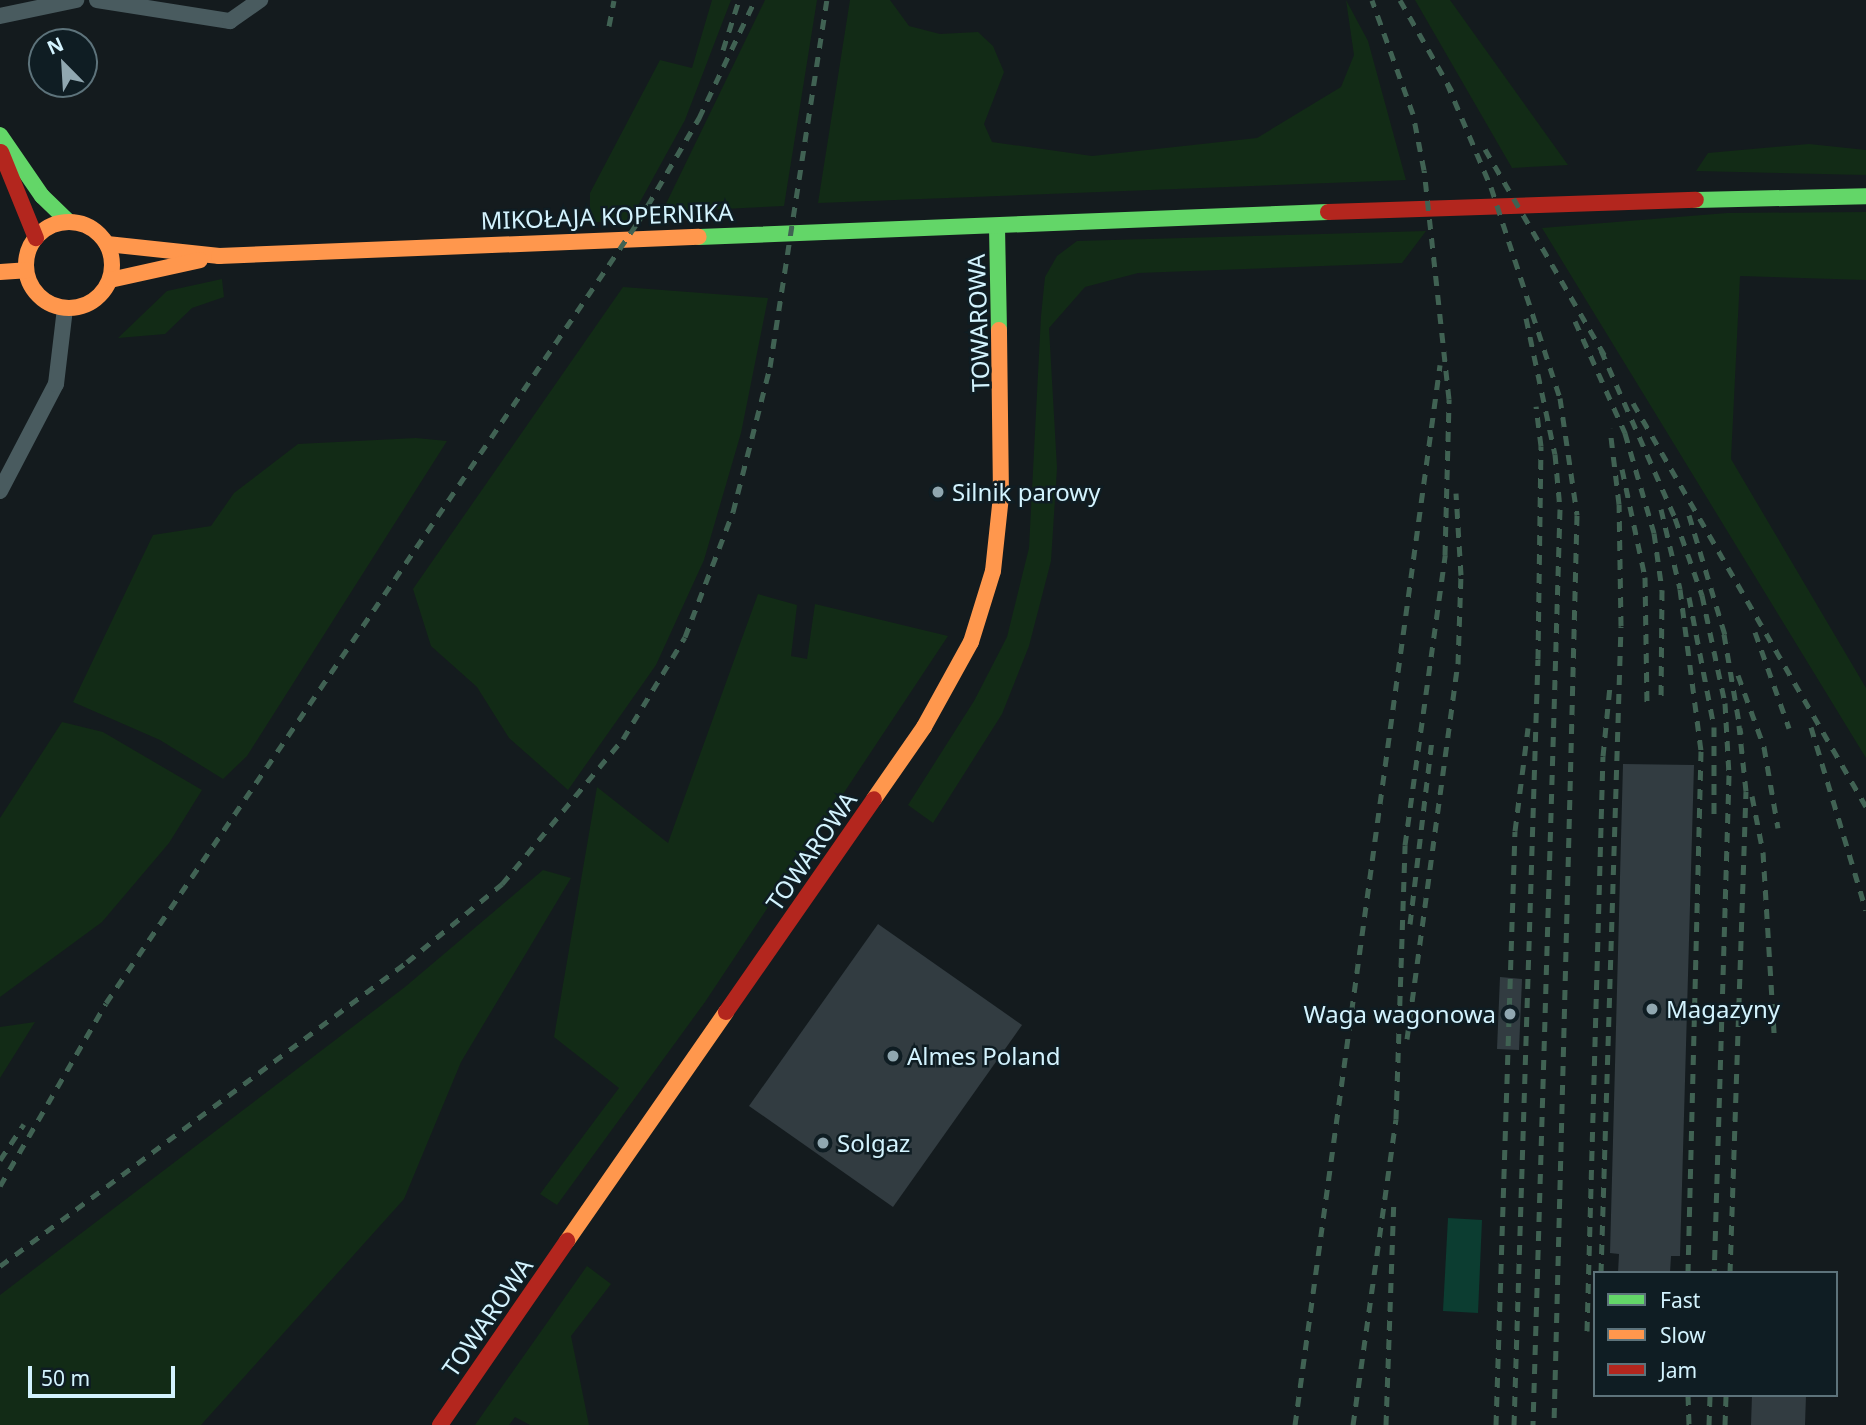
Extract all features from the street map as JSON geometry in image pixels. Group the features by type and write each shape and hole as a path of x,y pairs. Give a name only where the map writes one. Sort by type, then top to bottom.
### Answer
{"main road":[{"path":"0,135 40,192 69,222 87,226 107,244 110,280 92,302 65,309 38,296 26,270 36,238 0,149"},
{"name":"MIKOŁAJA KOPERNIKA","path":"107,244 219,256 1866,196"},
{"path":"36,238 69,222"},
{"name":"TOWAROWA","path":"440,1425 924,727 971,642 993,571 1001,496 997,227"},
{"name":"MIKOŁAJA KOPERNIKA","path":"110,280 219,256"},
{"path":"0,272 26,270"}],"street":[{"path":"0,16 76,0"},
{"path":"97,0 230,21 260,0"},
{"path":"0,491 56,384 65,309"}],"shaded area":[{"path":"712,0 731,0 685,120 629,222 590,222 590,193 660,60 692,68"},
{"path":"765,0 817,0 784,206 662,212"},
{"path":"850,0 890,0 909,26 940,34 978,32 993,46 1004,72 984,124 992,142 1092,156 1257,138 1341,87 1354,55 1346,0 1368,41 1406,180 818,203"},
{"path":"1415,0 1450,0 1568,165 1512,168"},
{"path":"1809,144 1866,150 1866,175 1696,171 1708,153"},
{"path":"1866,212 1866,280 1740,276 1731,459 1866,688 1866,758 1542,228 1727,213"},
{"path":"1426,231 1402,263 1138,273 1085,287 1049,328 1057,468 1051,561 1029,646 1002,714 933,823 908,805 974,701 1007,637 1029,548 1041,316 1045,277 1057,256 1077,241"},
{"path":"222,279 224,297 192,308 165,334 118,338 167,291"},
{"path":"623,287 768,298 741,433 704,560 656,665 568,790 509,738 477,687 431,646 413,589"},
{"path":"416,438 447,441 247,756 223,779 160,740 73,702 153,535 211,526 234,493 298,444"},
{"path":"758,594 797,605 791,656 807,659 815,604 948,636 705,1002 557,1205 540,1194 619,1088 554,1037 597,787 668,843"},
{"path":"62,722 103,732 202,790 169,843 102,922 0,997 0,818"},
{"path":"543,870 571,878 461,1062 404,1199 201,1425 0,1425 0,1295 405,987"},
{"path":"35,1022 0,1078 0,1027"},
{"path":"1448,1218 1482,1220 1478,1313 1443,1311"},
{"path":"587,1266 611,1284 571,1336 589,1425 530,1425 515,1417 509,1425 475,1425"}],"building":[{"name":"Magazyny","path":"1623,764 1694,765 1680,1256 1671,1256 1670,1271 1618,1271 1619,1254 1610,1253"},
{"name":"Almes Poland","path":"878,924 1022,1025 893,1207 749,1106"},
{"name":"Waga wagonowa","path":"1500,977 1522,979 1519,1050 1497,1049"},
{"path":"1752,1397 1806,1397 1805,1425 1751,1425"}],"railway":[{"path":"609,26 614,0"},
{"path":"723,50 739,0"},
{"path":"0,1186 106,1003 638,222 699,118 755,0"},
{"path":"0,1266 407,962 502,884 623,739 685,637 733,512 770,367 827,0"},
{"path":"1353,1425 1396,1119 1405,845 1445,555 1449,399 1424,170 1413,114 1372,0"},
{"path":"1400,0 1452,91"},
{"path":"1447,83 1491,187 1560,398 1577,515 1554,1425"},
{"path":"1485,149 1606,358"},
{"path":"1526,318 1555,454 1560,509 1533,1425"},
{"path":"1575,321 1625,433 1654,533 1662,590 1661,702"},
{"path":"1601,350 1675,518 1702,595 1725,703 1729,775 1714,1271"},
{"path":"1295,1425 1440,365"},
{"path":"1633,403 1866,806"},
{"path":"1514,1425 1538,659 1541,446 1536,406"},
{"path":"1601,1271 1621,626 1619,504 1610,429"},
{"path":"1622,469 1645,577 1647,702"},
{"path":"1407,1039 1458,664 1461,575 1456,493"},
{"path":"1661,509 1680,589 1701,751 1688,1271"},
{"path":"1689,515 1727,642"},
{"path":"1689,597 1714,727 1714,820"},
{"path":"1755,632 1789,728"},
{"path":"1724,634 1741,734"},
{"path":"1738,675 1764,747 1778,828"},
{"path":"1587,1331 1603,756 1610,686"},
{"path":"1730,1271 1746,791 1739,725"},
{"path":"1811,727 1866,910"},
{"path":"1496,1425 1515,831 1528,728"},
{"path":"1410,924 1432,740"},
{"path":"1752,796 1763,852 1774,1033"},
{"path":"0,1160 24,1124"},
{"path":"1386,1425 1394,1199"},
{"path":"1688,1397 1689,1425"},
{"path":"1709,1425 1710,1397"},
{"path":"1725,1425 1726,1397"}],"traffic: fast":[{"path":"0,135 42,196 69,222"},
{"path":"1696,200 1866,196"},
{"path":"699,237 1328,212"},
{"path":"997,227 999,330"}],"traffic: slow":[{"path":"69,222 86,225 105,241 112,265 109,282 93,301 69,308 52,305 33,289 26,265 29,248 45,229 69,222"},
{"path":"107,244 219,256 699,237"},
{"path":"110,280 200,260"},
{"path":"0,272 26,270"},
{"path":"874,799 924,727 971,642 993,571 1001,496 999,330"},
{"path":"567,1241 726,1012"}],"traffic: jam":[{"path":"1,152 36,238"},
{"path":"1328,212 1696,200"},
{"path":"726,1012 874,799"},
{"path":"440,1425 567,1241"}],"place":[{"name":"Silnik parowy","path":"938,492"},
{"name":"Magazyny","path":"1652,1009"},
{"name":"Waga wagonowa","path":"1510,1014"},
{"name":"Almes Poland","path":"893,1056"},
{"name":"Solgaz","path":"823,1143"}]}
